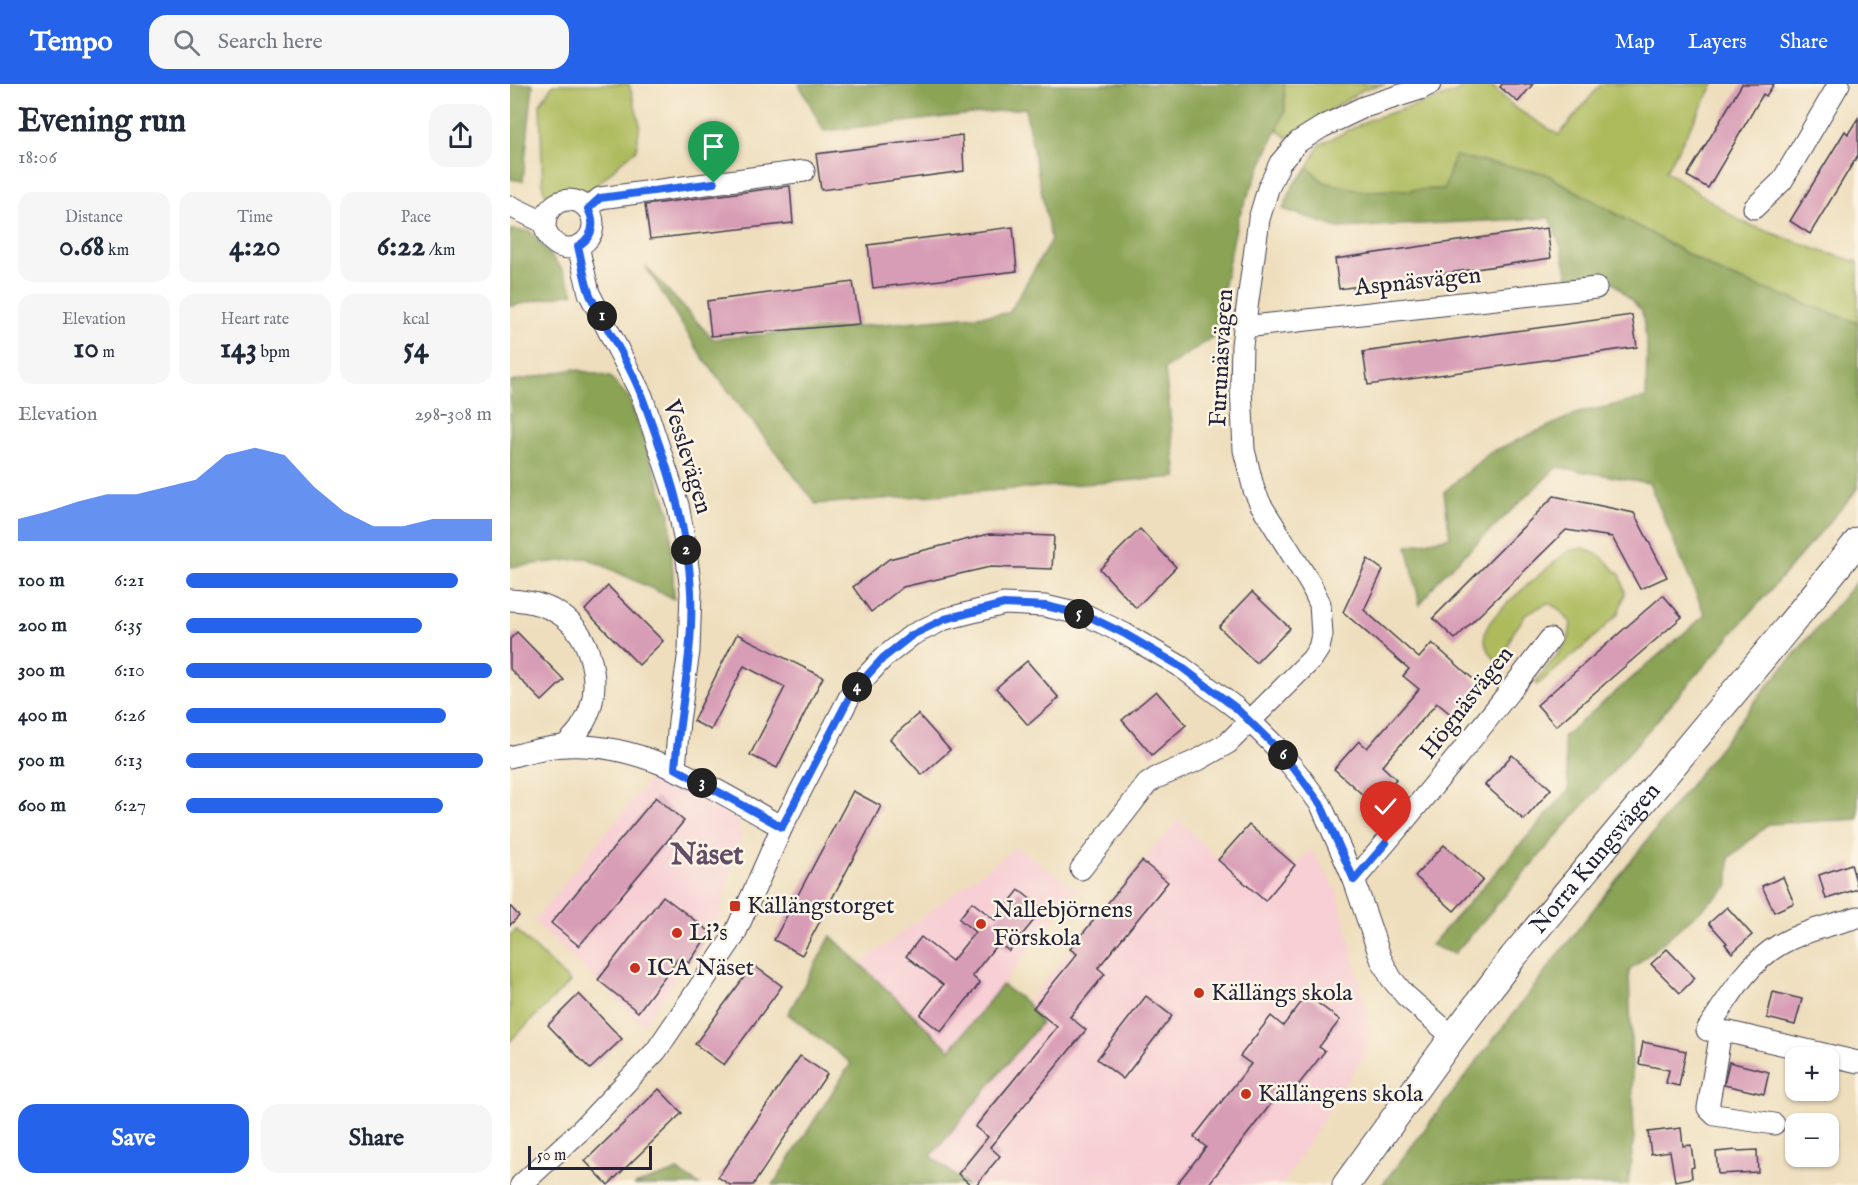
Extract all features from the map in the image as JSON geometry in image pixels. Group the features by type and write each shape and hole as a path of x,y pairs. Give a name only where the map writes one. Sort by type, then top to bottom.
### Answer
{"main road":[{"name":"Norra Kungsvägen","path":"1346,1185 1513,957 1858,541"}],"street":[{"name":"Furunäsvägen","path":"1081,869 1147,784 1213,753 1228,743 1312,659 1319,648 1322,635 1320,604 1311,585 1261,505 1254,490 1244,450 1241,388 1244,327 1259,219 1268,189 1280,163 1298,142 1322,127 1364,107 1430,84"},
{"path":"1754,208 1782,181 1839,84"},
{"path":"588,209 600,198 804,171"},
{"path":"574,200 588,209 592,216 592,230 585,242 570,248 562,247 550,238 545,223 547,214 558,202 574,200"},
{"path":"510,207 545,223"},
{"name":"Vesslevägen","path":"578,246 589,293 642,396 678,505 691,591 689,651 675,768"},
{"name":"Aspnäsvägen","path":"1244,327 1596,288"},
{"path":"510,600 543,605 567,620 584,639 594,682 593,701 580,729 565,746"},
{"path":"521,1185 583,1128 656,1051 734,936 782,827 852,692 883,658 912,635 945,619 1004,604 1046,606 1088,616 1130,636 1180,666 1250,721 1282,754 1321,805 1354,880 1381,959 1391,978 1405,995 1453,1037"},
{"name":"Högnäsvägen","path":"1354,880 1418,806 1550,639"},
{"path":"510,757 565,746 594,747 627,753 675,768 782,827"},
{"path":"1774,1124 1715,1115 1708,1108 1714,1030 1732,992 1755,964 1778,945 1814,930 1858,917"},
{"path":"1714,1030 1858,1062"}],"shaded area":[{"path":"653,775 737,818 742,837 720,918 643,1025 534,921"},
{"name":"Källängs skola","path":"1178,819 1218,860 1249,825 1295,865 1311,850 1337,891 1367,1010 1369,1028 1367,1050 1282,1185 967,1185 931,1156 1041,1023 1027,1003"},
{"name":"Nallebjörnens Förskola","path":"1016,847 1077,889 950,1051 860,964"}],"green space":[{"path":"510,84 533,84 523,181 510,179"},
{"path":"553,84 629,84 640,124 636,150 590,192 567,193 553,199 546,195 543,189 540,104"},
{"path":"799,84 1284,84 1285,111 1238,218 1213,337 1165,369 1177,477 816,504 703,358 646,267 713,339 1009,313 1051,240 1025,108 824,131"},
{"path":"1284,84 1386,84 1364,89 1287,138 1277,128 1285,111"},
{"path":"1467,84 1490,84 1515,108 1559,135 1601,84 1714,84 1666,171 1742,222 1858,262 1858,323 1721,273 1544,173 1444,189 1363,191 1324,182 1308,168 1319,145 1371,119 1455,93"},
{"path":"1455,156 1544,173 1721,273 1858,323 1858,487 1454,954 1431,945 1569,790 1563,737 1705,615 1649,483 1557,467 1439,579 1420,605 1407,546 1450,537 1444,492 1489,453 1578,413 1646,398 1647,347 1642,311 1603,272 1568,277 1561,247 1550,218 1338,228 1283,209 1294,184 1308,168 1324,182 1363,191 1444,189"},
{"path":"510,230 530,231 561,268 574,293 510,306"},
{"path":"574,369 610,377 629,398 670,514 674,599 587,558 510,567 510,382"},
{"path":"1584,548 1602,557 1621,576 1625,593 1618,614 1588,643 1537,685 1536,681 1568,642 1571,623 1559,609 1548,603 1527,613 1513,633 1502,661 1498,664 1486,644 1486,630 1490,622 1510,601 1568,551"},
{"path":"1858,580 1858,819 1769,824 1729,858 1729,886 1629,971 1634,1137 1628,1185 1382,1185 1764,690"},
{"path":"516,930 570,982 510,1041 510,935"},
{"path":"831,936 950,1050 1002,985 1027,1003 1041,1023 931,1156 967,1185 773,1185 851,1063 788,1014"},
{"path":"677,1171 700,1185 634,1185"}],"building":[{"path":"1502,84 1533,84 1518,102 1500,87"},
{"path":"1742,84 1774,84 1766,96 1763,94 1708,188 1687,176"},
{"path":"1858,118 1858,155 1810,234 1790,221 1845,131 1848,134"},
{"path":"962,135 964,171 821,190 816,154"},
{"path":"790,186 793,223 650,239 645,205"},
{"path":"1013,227 1017,271 873,288 868,245"},
{"path":"1547,228 1551,258 1339,289 1335,259"},
{"path":"853,282 860,324 711,336 707,301"},
{"path":"1632,315 1637,347 1368,385 1363,352"},
{"path":"1554,496 1634,513 1667,577 1640,589 1612,537 1566,530 1455,639 1433,618"},
{"path":"1140,529 1176,567 1136,608 1100,569"},
{"path":"989,534 1054,536 1052,569 990,567 903,587 871,612 853,587 889,559"},
{"path":"1368,559 1383,570 1364,610 1419,658 1432,643 1480,685 1453,716 1437,703 1382,766 1396,779 1374,805 1334,769 1359,741 1367,748 1419,689 1403,676 1409,669 1343,612"},
{"path":"608,586 663,641 639,665 585,610"},
{"path":"1252,592 1290,628 1256,663 1219,627"},
{"path":"1663,595 1682,617 1556,726 1537,705"},
{"path":"517,632 564,680 542,701 510,669 510,639"},
{"path":"737,634 823,677 777,768 750,755 785,687 744,666 711,730 693,721"},
{"path":"1027,661 1059,698 1028,725 996,688"},
{"path":"1156,691 1186,725 1152,755 1122,720"},
{"path":"918,714 950,750 922,775 890,739"},
{"path":"1512,755 1551,789 1524,820 1485,785"},
{"path":"853,791 881,806 802,955 774,940"},
{"path":"656,797 684,821 579,946 551,923"},
{"path":"1249,825 1295,865 1265,901 1218,860"},
{"path":"1444,845 1483,880 1454,911 1415,876"},
{"path":"1142,861 1168,882 1098,968 1105,974 1070,1017 1086,1030 990,1147 1000,1156 976,1185 971,1185 958,1174 988,1137 975,1127 1057,1027 1033,1008 1077,954 1070,949"},
{"path":"1851,864 1858,889 1826,899 1819,875"},
{"path":"1783,877 1794,903 1774,912 1762,886"},
{"path":"1019,890 1043,909 1009,951 998,943 972,976 980,983 941,1032 920,1015 943,985 906,956 921,937 952,961 975,932 959,919 972,902 995,920"},
{"path":"663,896 710,932 689,963 680,956 638,1012 598,980"},
{"path":"510,906 519,916 510,925"},
{"path":"1727,907 1752,935 1732,953 1725,944 1727,943 1709,923"},
{"path":"1667,949 1695,978 1680,993 1651,964"},
{"path":"753,965 782,986 724,1065 695,1044"},
{"path":"1773,992 1802,999 1795,1025 1767,1018"},
{"path":"579,994 622,1039 590,1069 548,1025"},
{"path":"1307,995 1340,1020 1319,1047 1325,1051 1292,1093 1284,1087 1208,1185 1176,1185 1206,1147 1194,1137 1251,1064 1240,1056 1271,1016 1283,1026"},
{"path":"1146,996 1172,1016 1123,1079 1097,1059"},
{"path":"1643,1042 1686,1051 1679,1086 1666,1083 1669,1070 1639,1064"},
{"path":"800,1056 827,1074 753,1185 730,1185 718,1177"},
{"path":"1729,1062 1769,1072 1764,1094 1724,1085"},
{"path":"659,1089 682,1113 608,1185 585,1161"},
{"path":"1681,1128 1683,1146 1691,1145 1694,1167 1691,1168 1692,1178 1675,1181 1670,1151 1651,1154 1648,1132"},
{"path":"1757,1150 1758,1172 1718,1174 1716,1152"}],"place":[{"name":"Källängstorget","path":"735,906"},
{"name":"Nallebjörnens Förskola","path":"981,924"},
{"name":"Li’s","path":"677,933"},
{"name":"ICA Näset","path":"635,968"},
{"name":"Källängs skola","path":"1199,993"},
{"name":"Källängens skola","path":"1246,1094"}],"district":[{"name":"Näset","path":"707,856"}],"route":[{"path":"714,183 600,198 588,209 592,216 592,230 585,242 578,246 589,293 642,396 678,505 691,591 689,651 675,768 782,827 852,692 883,658 912,635 945,619 1004,604 1046,606 1088,616 1125,634 1180,666 1236,708 1276,747 1321,805 1354,880 1386,843"}]}
